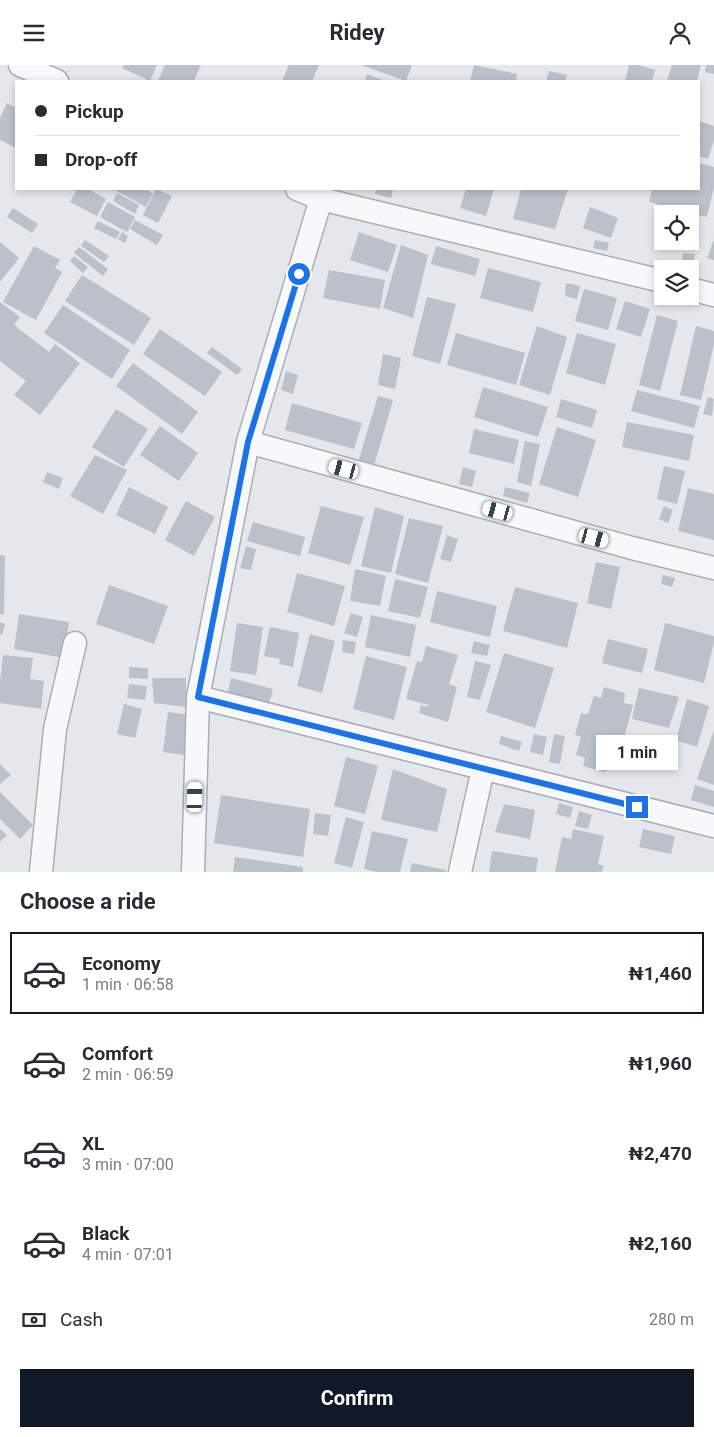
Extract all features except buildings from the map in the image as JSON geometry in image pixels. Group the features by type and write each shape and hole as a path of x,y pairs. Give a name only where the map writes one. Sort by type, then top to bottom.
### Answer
{"street":[{"path":"20,65 55,80"},
{"path":"299,190 321,199 654,279"},
{"path":"193,872 198,697 248,442 321,199"},
{"path":"699,291 714,295"},
{"path":"248,442 632,548 714,568"},
{"path":"41,872 55,729 75,643"},
{"path":"198,697 714,826"},
{"path":"460,872 483,769"}],"route":[{"path":"299,274 248,442 198,697 637,807"}]}
